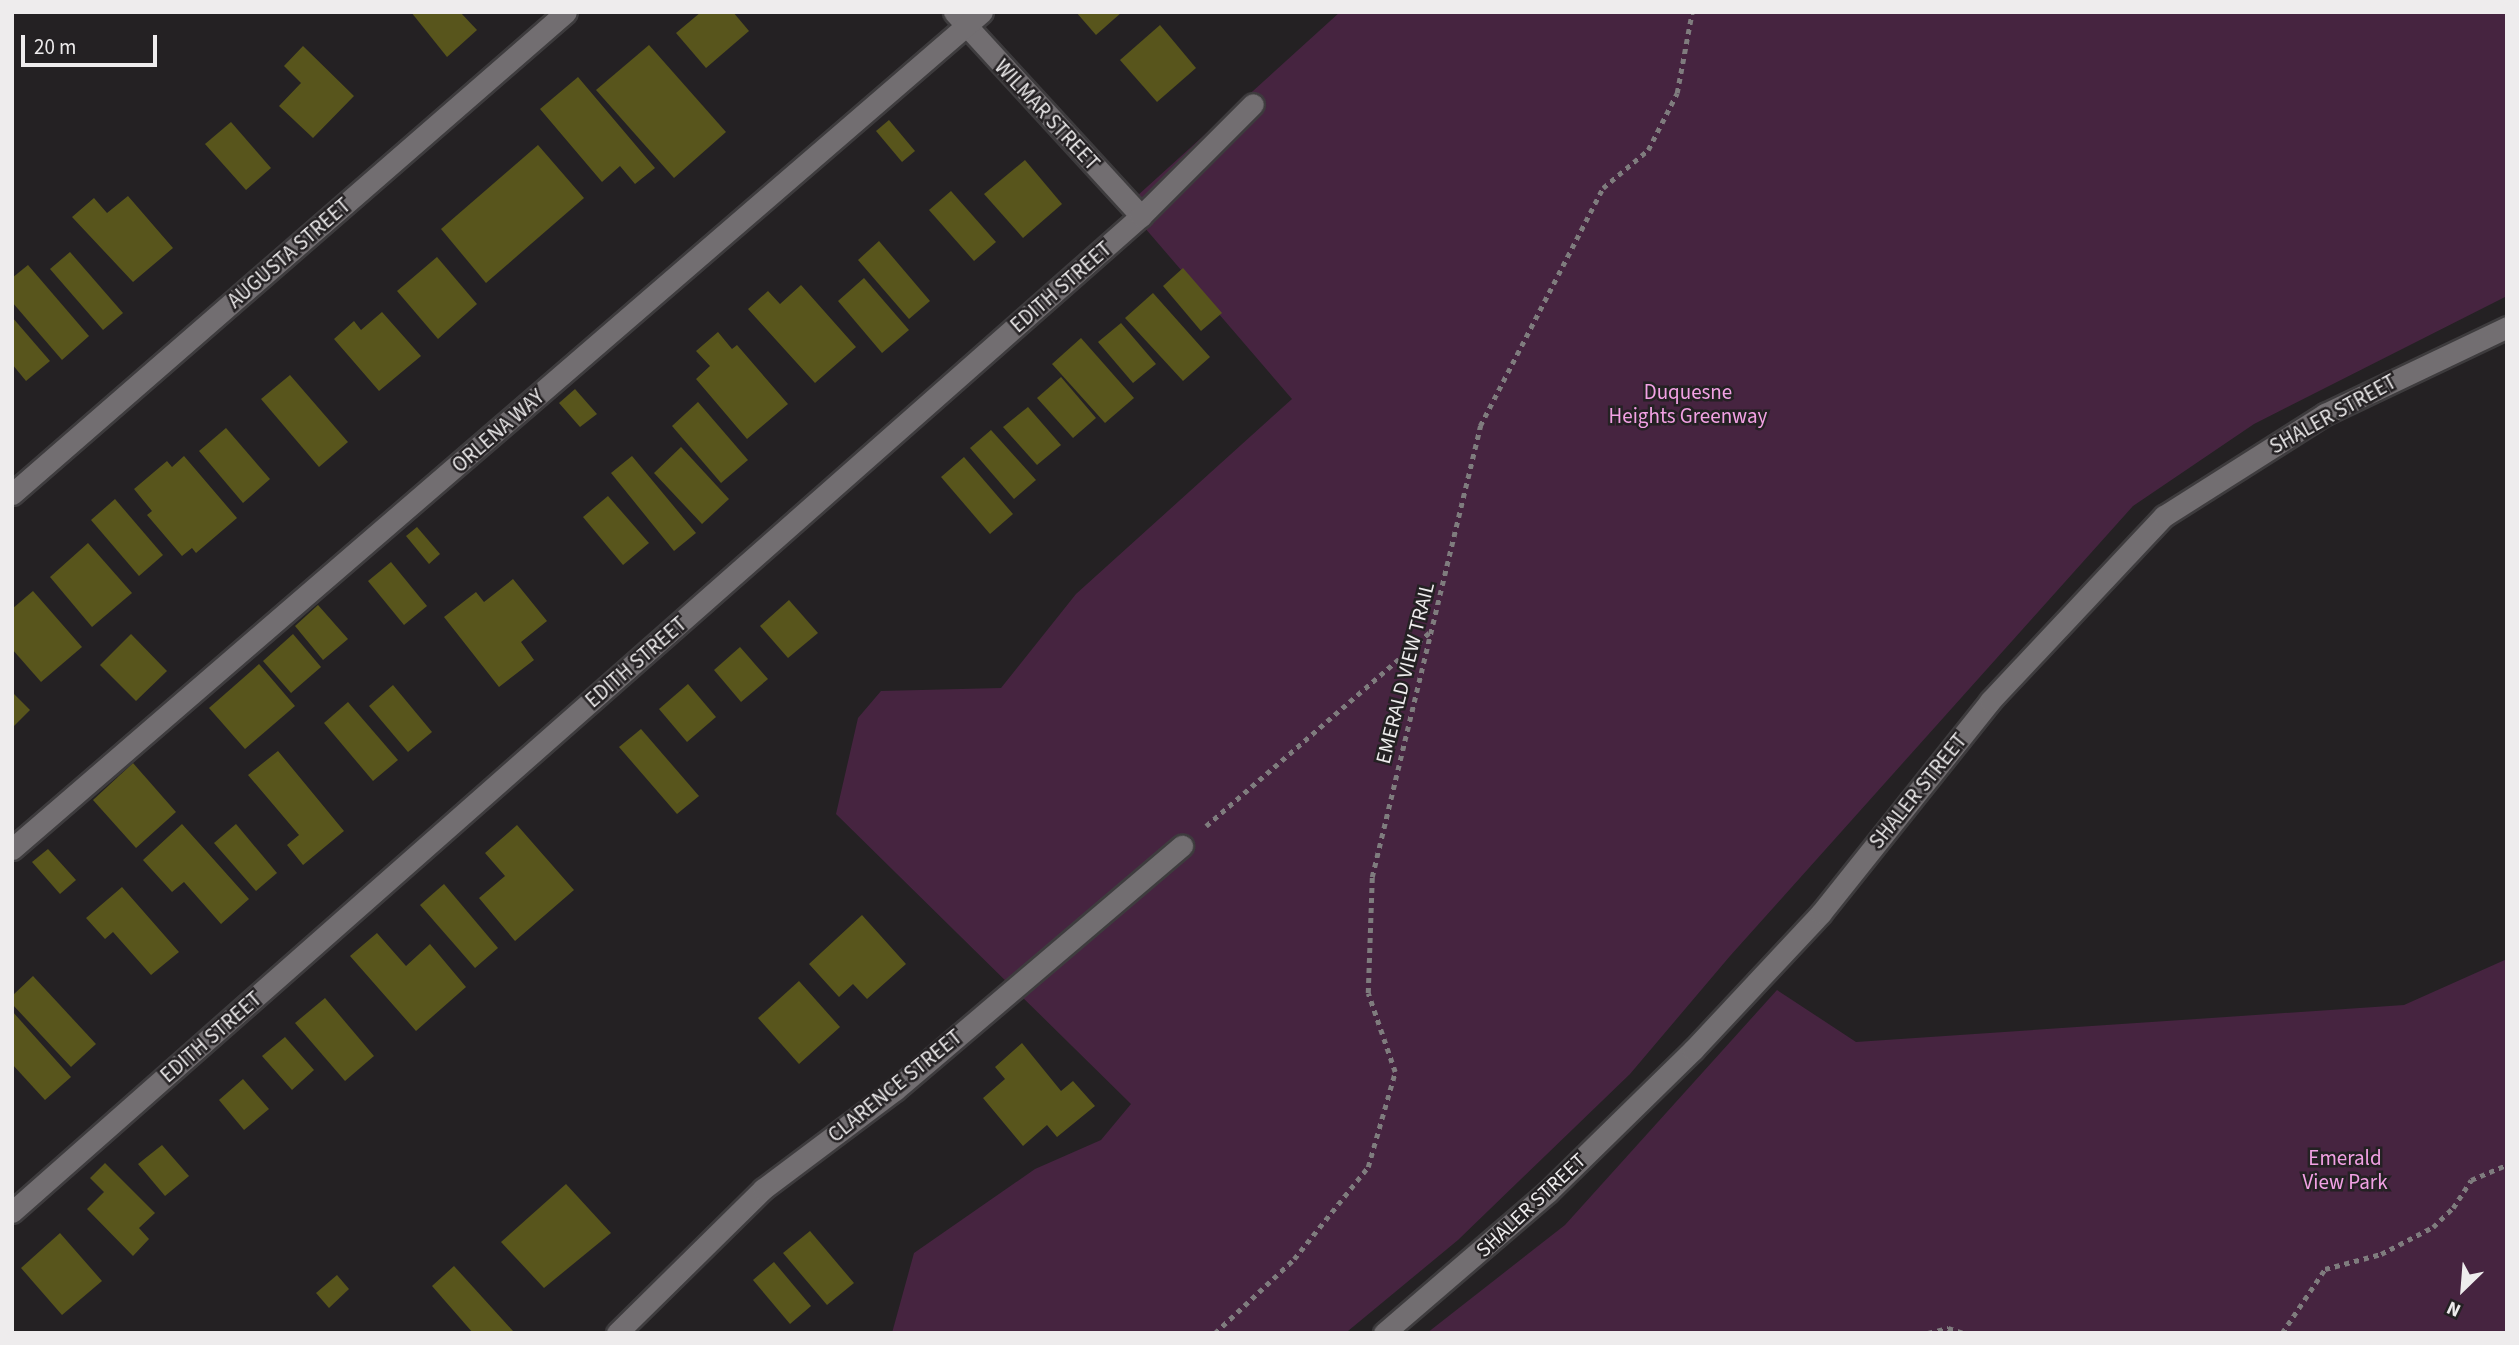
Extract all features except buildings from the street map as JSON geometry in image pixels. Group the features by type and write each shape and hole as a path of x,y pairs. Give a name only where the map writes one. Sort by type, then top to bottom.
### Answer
{"street":[{"name":"AUGUSTA STREET","path":"12,494 566,12"},
{"name":"ORLENA WAY","path":"12,849 960,20 982,12"},
{"name":"WILMAR STREET","path":"960,20 1140,216"},
{"name":"EDITH STREET","path":"12,1212 1140,216 1253,104"},
{"name":"SHALER STREET","path":"1384,1333 1548,1192 1693,1050 1821,913 1990,701 2164,516 2325,414 2507,327"},
{"name":"CLARENCE STREET","path":"617,1333 763,1189 894,1090 1182,846"}],"path":[{"name":"EMERALD VIEW TRAIL","path":"1215,1333 1294,1259 1368,1167 1395,1072 1368,993 1372,877 1480,426 1603,188 1648,150 1677,93 1692,12"},
{"path":"1182,846 1430,632"},
{"path":"2282,1333 2325,1269 2381,1254 2433,1227 2453,1208 2471,1180 2507,1165"},
{"path":"1928,1333 1948,1328 1962,1333"}],"green space":[{"name":"Duquesne Heights Greenway","path":"1340,12 2507,12 2507,296 2254,424 2133,506 1730,956 1630,1074 1458,1240 1348,1331 892,1333 914,1253 1035,1169 1101,1140 1131,1104 836,814 858,718 881,691 1001,688 1076,594 1292,399 1126,206"},
{"name":"Emerald View Park","path":"2507,959 2507,1333 1427,1333 1565,1225 1777,990 1856,1042 2404,1005"}]}
